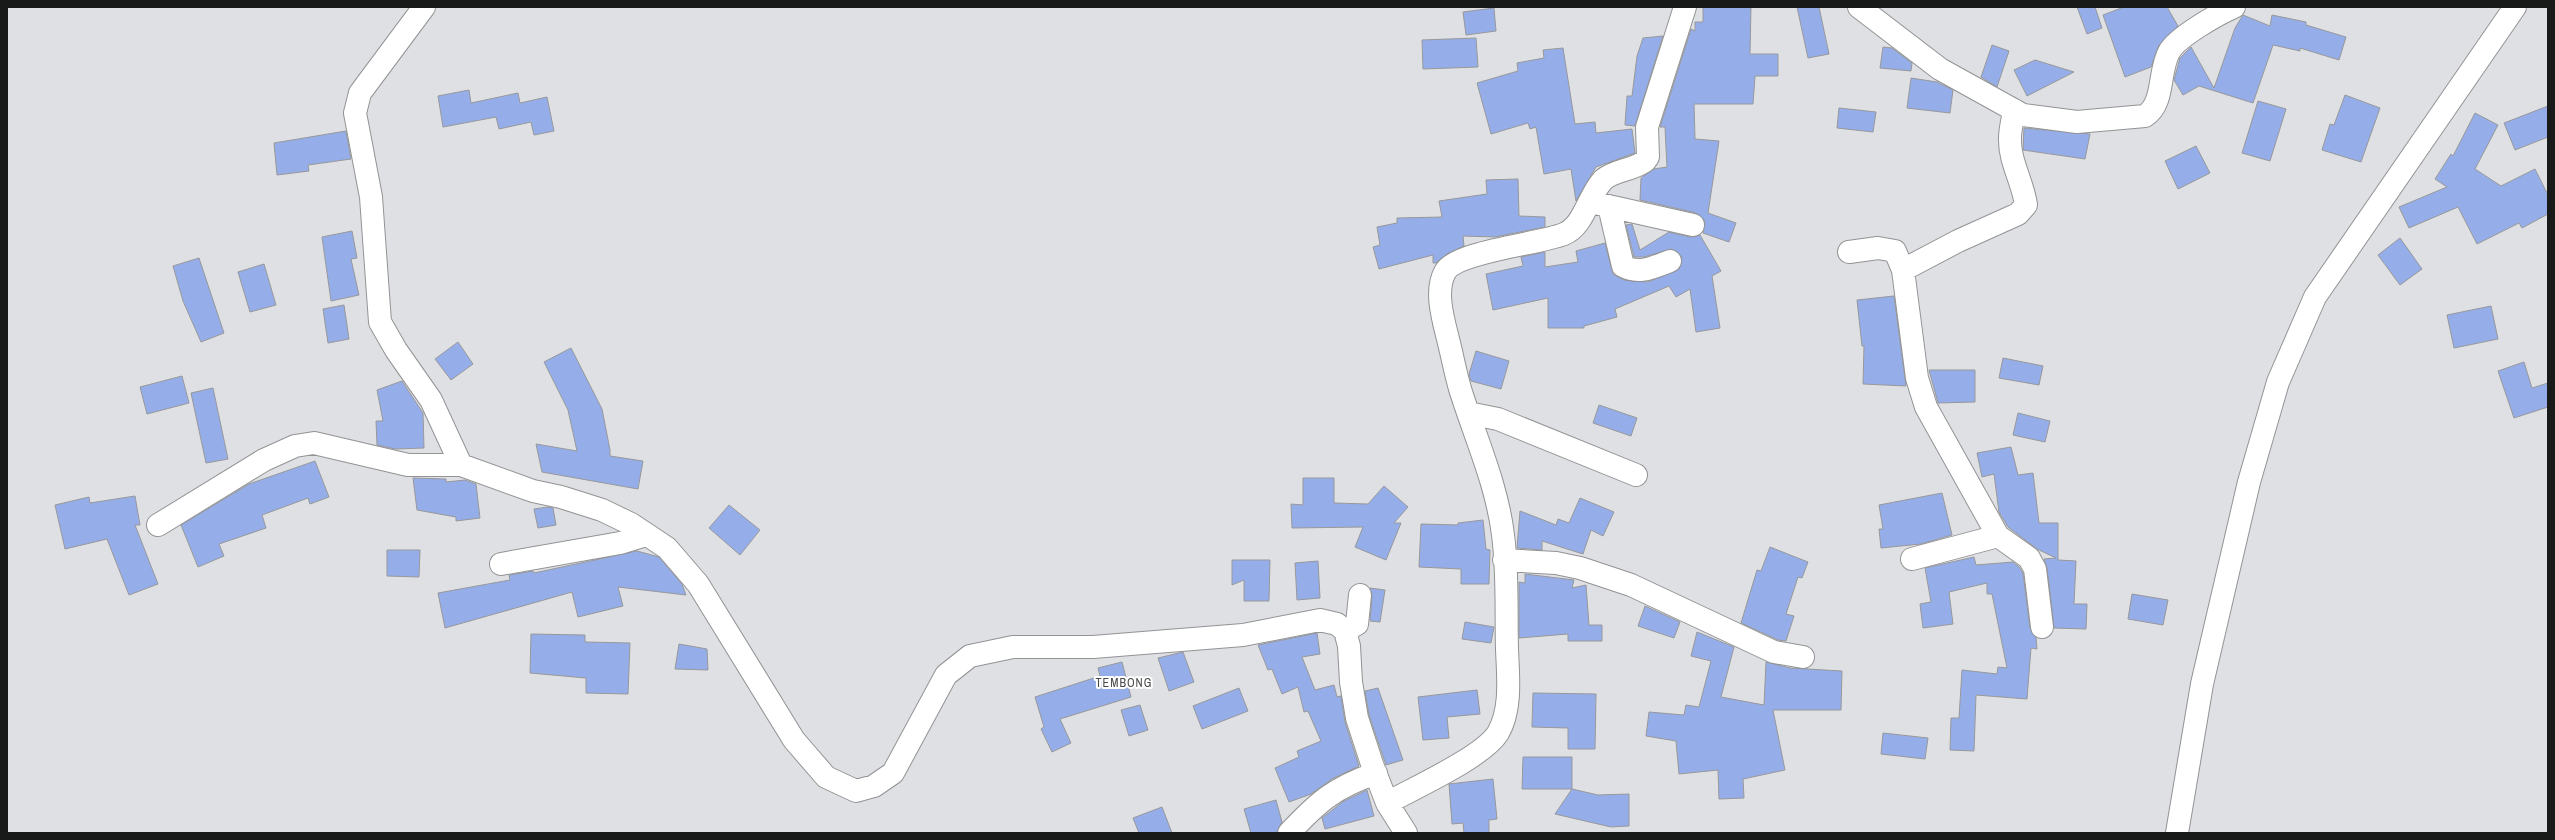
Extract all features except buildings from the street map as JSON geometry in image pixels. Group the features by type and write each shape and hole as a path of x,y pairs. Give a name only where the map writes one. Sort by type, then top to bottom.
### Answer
{"street":[{"path":"424,7 360,93 355,112 371,198 380,322 396,350 431,400 461,465"},
{"path":"1387,803 1486,747 1498,732 1506,711 1508,688 1503,534 1482,450 1460,391 1443,318 1440,284 1446,270 1454,263 1486,252 1565,234 1578,226 1598,204 1604,179 1642,164 1648,157 1647,127 1685,7"},
{"path":"1859,7 1940,70 2023,115 2076,122 2145,116 2151,112 2156,104 2164,65 2170,51 2196,28 2234,7"},
{"path":"2177,833 2202,684 2249,482 2278,382 2315,296 2515,7"},
{"path":"1903,270 1958,241 2018,214 2026,205 2020,176 2012,159 2010,138 2014,110"},
{"path":"1598,204 1693,225"},
{"path":"1598,204 1623,266 1630,270 1642,271 1670,261"},
{"path":"1849,252 1888,249 1894,251 1903,270 1917,378 1926,407 1998,536 2029,558 2035,569 2042,627"},
{"path":"1468,413 1498,419 1636,475"},
{"path":"158,525 264,460 295,446 314,443 408,465 461,465 533,491 561,497 602,510 631,524 667,548 698,584 794,740 826,777 856,791 874,786 893,773 946,675 970,656 1013,646 1093,647 1243,635 1320,620 1337,624 1345,631 1349,646 1351,682 1357,718 1387,803 1406,833"},
{"path":"501,564 620,543 646,535"},
{"path":"1912,559 1998,536"},
{"path":"1504,560 1556,563 1580,568 1631,585 1774,652 1803,657"},
{"path":"1345,631 1357,624 1360,595"},
{"path":"1289,833 1328,794 1346,784 1376,773"}],"district":[{"name":"TEMBONG","path":"1124,683"}]}
